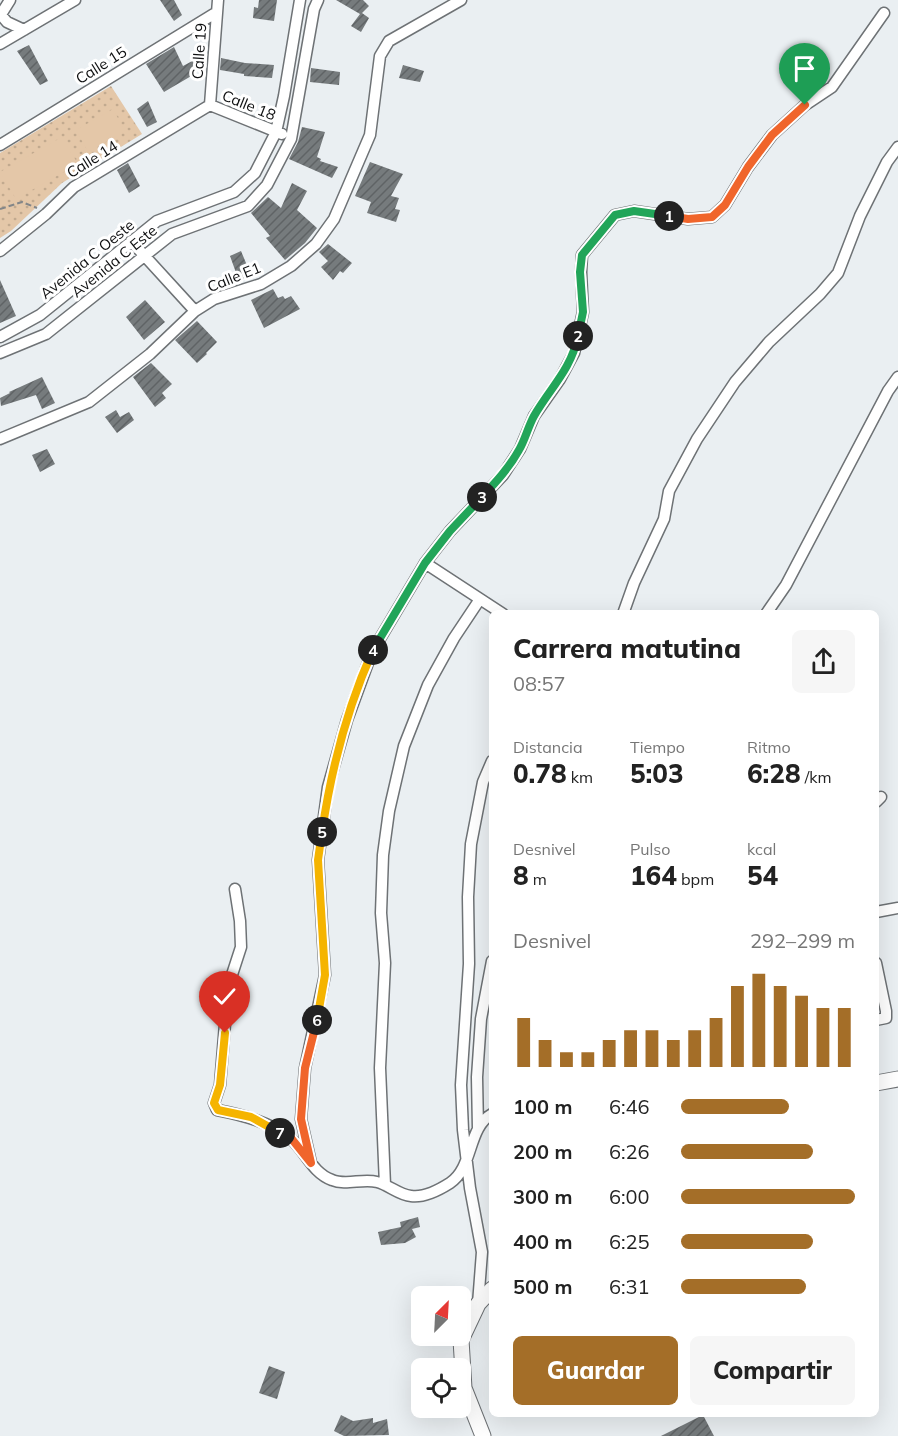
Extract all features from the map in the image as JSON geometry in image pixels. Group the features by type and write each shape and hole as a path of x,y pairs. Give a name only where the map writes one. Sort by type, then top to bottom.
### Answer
{"main road":[{"path":"879,1082 898,1079"},
{"path":"483,1436 464,1388 461,1340 478,1304 489,1292"}],"street":[{"path":"10,0 1,15 7,22 24,30"},
{"path":"0,44 75,0"},
{"name":"Calle 19","path":"210,105 218,0"},
{"name":"Avenida C Oeste","path":"0,337 40,315 158,221 234,192 255,173 276,132 300,0"},
{"name":"Avenida C Este","path":"0,353 46,334 172,234 248,206 267,185 291,139 314,9 318,0"},
{"name":"Calle E1","path":"0,440 89,402 150,354 195,311 214,299 261,284 291,266 315,244 334,219 370,135 380,56 389,41 461,0"},
{"name":"Calle 15","path":"0,145 217,12"},
{"path":"311,1163 301,1119 305,1068 325,975 318,860 328,787 346,720 372,652 425,563 450,531 503,475 520,450 534,416 560,379 574,353 583,312 580,272 582,255 615,215 634,211 688,219 712,217 725,205 748,167 772,135 805,105 832,87 884,13"},
{"name":"Calle 18","path":"210,105 291,139"},
{"name":"Calle 14","path":"0,251 48,213 74,187 210,105"},
{"path":"624,610 634,583 664,519 669,491 697,439 735,382 762,350 820,294 838,273 860,216 887,162 898,147"},
{"path":"131,242 195,311"},
{"path":"769,610 786,585 888,391 898,377"},
{"path":"425,563 497,610"},
{"path":"385,1185 380,1068 385,963 381,913 382,855 404,746 428,685 454,638 480,599"},
{"path":"478,1304 482,1252 467,1160 461,1084 469,964 468,886 473,833 483,782 489,768"},
{"path":"235,889 241,946 228,987 220,1085 214,1103 218,1110 251,1117 291,1138 319,1172 332,1181 376,1181 411,1196 430,1194 453,1181 467,1160 474,1135 489,1116"},
{"path":"879,911 898,908"},
{"path":"879,977 886,1018 879,1019"},
{"path":"478,1130 477,1077 481,1019 489,978"}],"path":[{"path":"0,209 22,202 48,213"}],"shaded area":[{"path":"111,86 142,134 62,183 11,231 0,238 0,153"},
{"path":"113,109 125,131 88,152 76,130"},
{"path":"62,137 78,164 16,199 0,172"}],"building":[{"path":"160,0 174,0 182,15 174,21"},
{"path":"259,0 277,0 274,21 253,18 254,7 258,8"},
{"path":"336,0 363,0 369,6 362,13 369,18 361,32 351,26 360,14"},
{"path":"29,45 48,81 40,85 17,51"},
{"path":"174,47 183,66 196,59 193,75 164,92 146,64"},
{"path":"221,58 245,63 274,65 272,78 244,76 244,74 220,70"},
{"path":"403,65 424,71 420,82 399,78"},
{"path":"311,68 340,72 339,85 310,82"},
{"path":"148,101 157,122 147,127 137,109"},
{"path":"302,127 325,132 317,157 321,159 320,161 338,167 332,178 289,159 298,142"},
{"path":"370,162 403,174 391,196 399,198 395,209 400,210 396,222 367,213 371,202 355,196"},
{"path":"128,163 140,186 129,193 117,170"},
{"path":"292,183 307,191 297,210 317,228 305,243 285,260 266,238 270,236 251,213 268,197 281,208"},
{"path":"328,244 352,263 343,273 340,271 333,280 321,267 328,261 319,252"},
{"path":"241,251 251,275 239,281 230,256"},
{"path":"0,280 16,316 0,323"},
{"path":"273,289 278,298 283,296 285,299 291,296 300,309 264,328 251,300"},
{"path":"145,300 165,322 144,340 126,317"},
{"path":"197,321 217,342 197,363 175,340"},
{"path":"151,363 172,384 162,393 166,398 155,407 133,377"},
{"path":"42,377 55,403 42,409 36,395 1,406 0,398"},
{"path":"116,410 120,417 129,412 134,420 117,433 105,417"},
{"path":"47,449 55,464 40,472 32,455"},
{"path":"418,1217 420,1227 412,1229 416,1237 405,1243 381,1245 378,1232 401,1227 400,1222"},
{"path":"269,1366 285,1372 277,1399 259,1393"},
{"path":"341,1415 353,1421 373,1418 373,1423 387,1419 389,1435 344,1436 334,1431"},
{"path":"699,1417 704,1417 714,1436 661,1436"}],"route":[{"path":"225,1033 220,1085 214,1103 218,1110 251,1117 291,1138 311,1163 301,1119 305,1068 325,975 318,860 328,787 346,720 372,652 425,563 450,531 503,475 520,450 534,416 560,379 574,353 583,312 580,272 582,255 615,215 634,211 688,219 712,217 725,205 748,167 772,135 805,105"}]}
